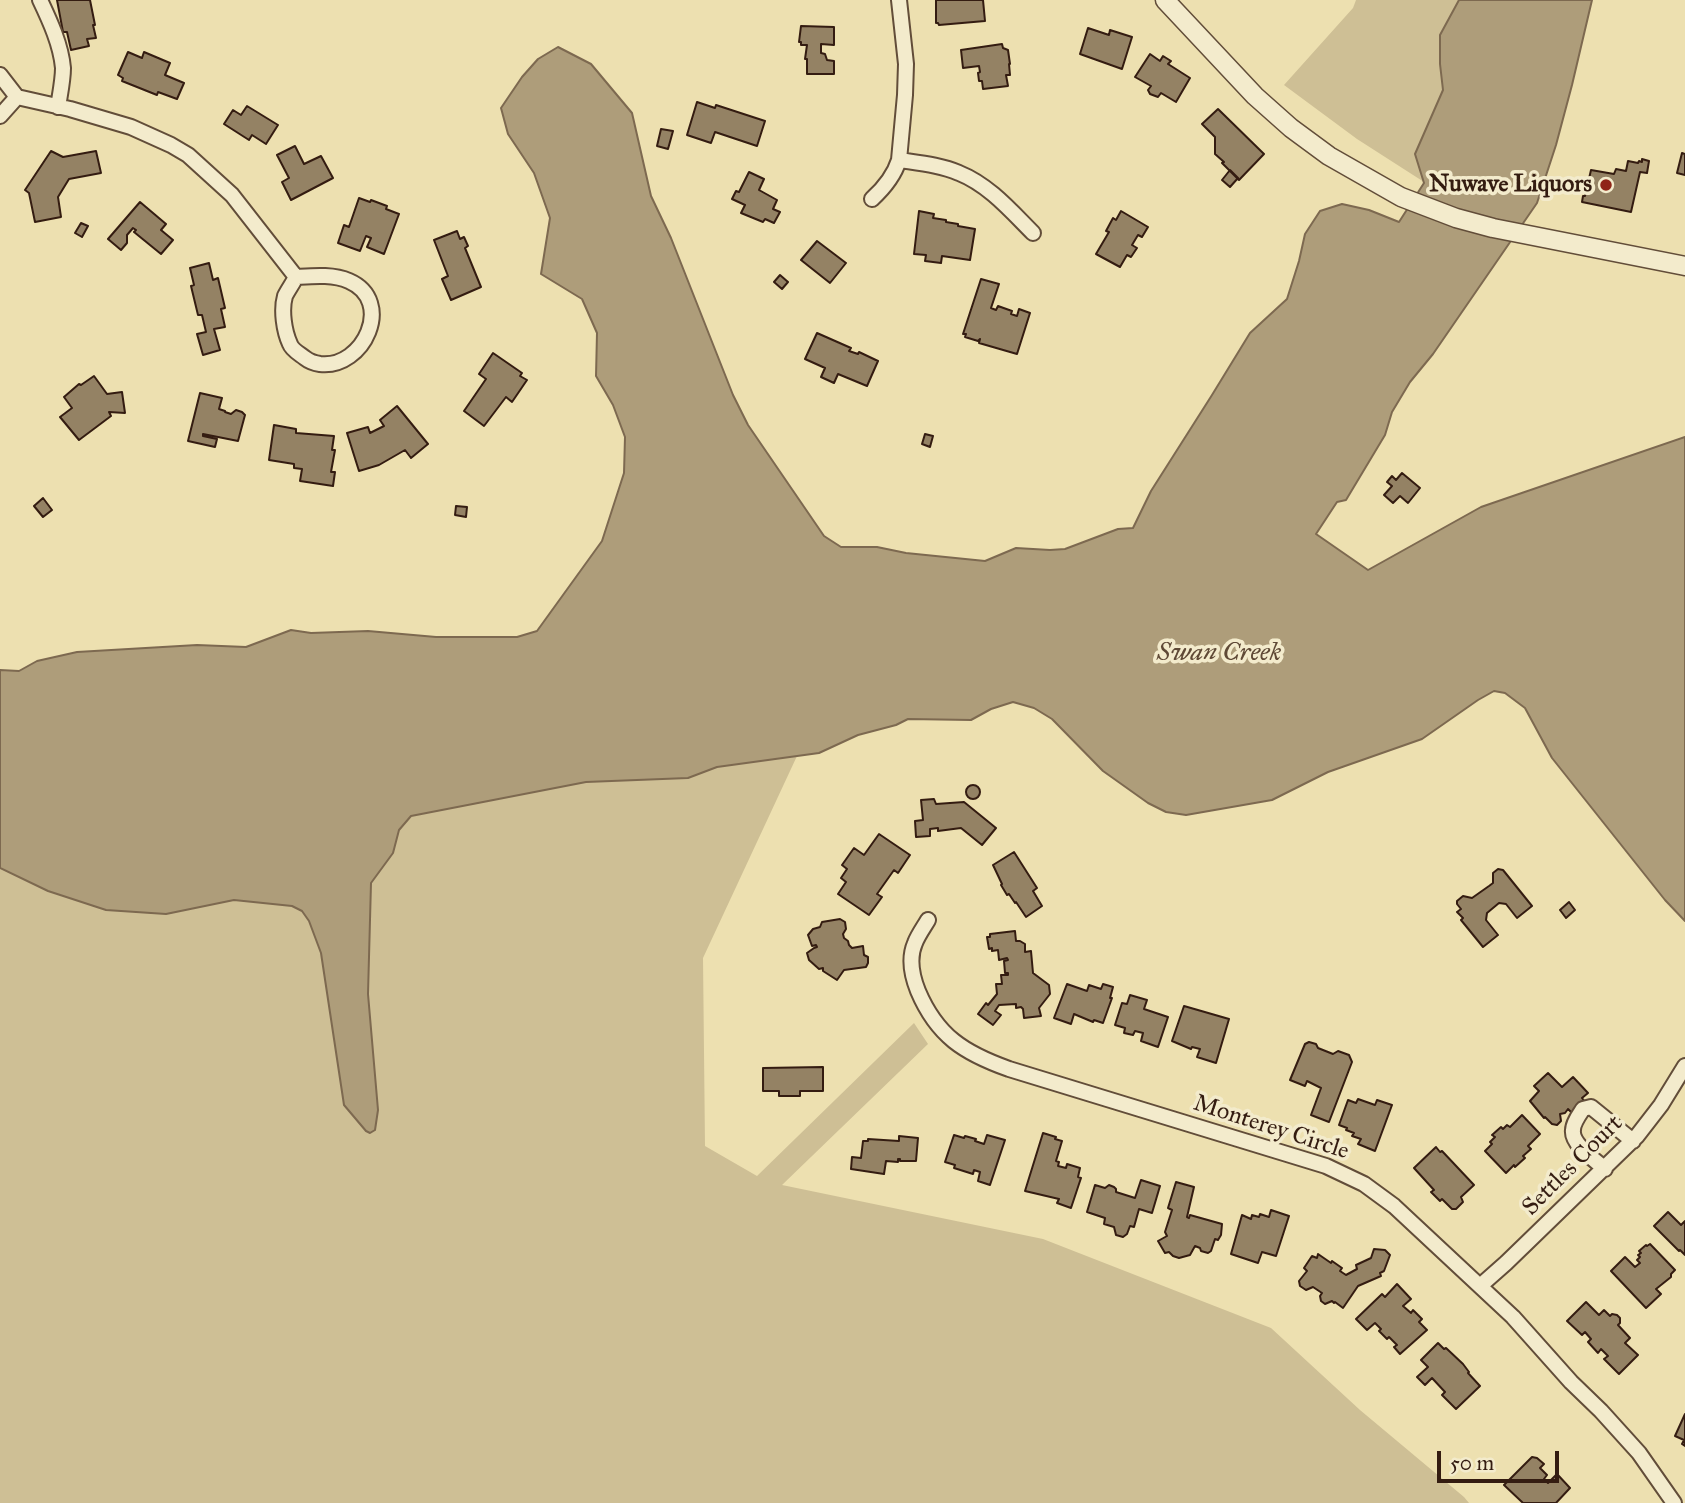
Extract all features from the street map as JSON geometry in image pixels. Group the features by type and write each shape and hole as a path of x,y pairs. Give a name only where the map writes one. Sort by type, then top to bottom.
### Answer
{"street":[{"path":"40,0 59,47 63,70 58,107"},
{"path":"872,199 886,185 899,160 906,64 900,0"},
{"path":"1165,0 1255,96 1291,128 1329,156 1401,197 1456,218 1493,228 1685,266"},
{"path":"0,75 17,97 131,127 188,155 232,195 296,277"},
{"path":"0,116 17,97"},
{"path":"899,160 961,173 986,188 1033,233"},
{"path":"296,277 334,277 351,281 365,293 372,308 371,326 364,342 347,359 330,365 310,362 291,347 284,323 285,297 296,277"},
{"name":"Monterey Circle","path":"928,920 914,944 911,958 914,981 925,1006 944,1033 968,1051 990,1062 1314,1163 1364,1184 1394,1206 1513,1317 1622,1434 1674,1503"},
{"name":"Settles Court","path":"1480,1286 1633,1141 1661,1105 1685,1066"},
{"path":"1605,1169 1582,1149 1574,1138 1573,1129 1583,1109 1591,1107 1633,1141"}],"shaded area":[{"path":"1356,0 1459,0 1440,35 1443,90 1415,154 1424,182 1357,139 1284,85 1353,8"},
{"path":"797,756 703,958 705,1146 757,1176 914,1023 928,1044 782,1185 1043,1239 1271,1328 1360,1410 1469,1503 0,1503 0,868 48,891 106,910 166,914 234,900 292,906 302,911 309,921 321,953 344,1105 368,994 371,882 393,853 399,830 411,816 586,782 688,778 717,767"}],"water":[{"name":"Swan Creek","path":"1459,0 1592,0 1556,145 1537,203 1433,354 1410,382 1392,412 1385,435 1346,500 1337,502 1316,534 1368,570 1481,507 1685,437 1685,921 1665,900 1552,758 1525,708 1505,693 1494,691 1422,739 1328,772 1272,800 1186,815 1166,812 1148,803 1103,771 1052,719 1034,708 1013,702 991,709 971,720 908,719 858,735 819,753 717,767 688,778 586,782 411,816 399,830 393,853 371,883 368,994 378,1110 375,1130 370,1133 344,1105 321,953 309,921 302,911 292,906 234,900 166,914 106,910 48,891 0,868 0,670 19,671 37,661 77,652 197,645 246,647 291,630 311,633 368,631 436,637 517,637 537,631 602,541 624,473 625,437 613,405 596,376 597,333 582,299 541,274 550,218 534,173 508,134 501,108 538,59 558,47 591,64 632,113 651,196 671,238 733,395 748,425 824,536 841,547 877,547 906,553 985,561 1016,548 1065,549 1118,529 1133,528 1151,491 1250,333 1287,299 1305,234 1320,211 1342,204 1369,210 1399,222 1424,183 1415,154 1443,90 1440,35"}],"building":[{"path":"57,0 90,0 96,38 87,39 89,46 71,50 67,32 63,32"},
{"path":"936,0 983,0 985,21 939,25 936,23"},
{"path":"801,26 834,27 834,45 821,44 821,53 825,54 827,60 834,61 834,74 807,74 807,45 801,45 799,42"},
{"path":"1088,28 1109,35 1110,30 1132,37 1122,69 1080,54"},
{"path":"1002,44 1003,48 1008,50 1010,64 1010,75 1006,75 1008,86 983,89 982,81 979,81 979,66 963,68 961,50"},
{"path":"128,52 142,58 144,52 170,63 165,75 184,83 177,99 158,92 157,95 122,81 123,78 118,75"},
{"path":"1150,54 1160,61 1163,56 1171,61 1168,64 1190,78 1176,102 1161,93 1158,97 1150,94 1148,90 1151,86 1135,77"},
{"path":"697,102 715,108 716,105 765,121 757,146 715,132 711,143 687,135"},
{"path":"247,106 278,125 266,144 252,135 249,140 224,124 233,110 241,115"},
{"path":"1218,109 1264,154 1239,180 1215,154 1215,137 1202,124"},
{"path":"661,129 673,131 668,149 657,146"},
{"path":"295,146 304,164 321,156 333,178 291,200 282,182 289,178 277,155"},
{"path":"51,151 63,157 96,151 101,173 69,179 58,197 61,217 35,222 29,193 25,190"},
{"path":"1682,153 1685,154 1685,175 1677,173"},
{"path":"1642,159 1649,161 1647,173 1640,172 1631,212 1582,202 1591,170 1614,174 1616,169 1626,171 1628,161 1638,163 1642,162"},
{"path":"1230,170 1238,178 1230,187 1222,180"},
{"path":"749,172 764,179 759,190 777,200 773,209 780,212 774,223 765,219 763,222 741,213 745,205 732,199 736,191 739,192"},
{"path":"359,198 387,206 386,209 399,214 384,254 367,247 371,238 366,236 360,251 338,243 344,225 349,227"},
{"path":"140,202 166,224 161,230 173,240 161,254 134,232 136,230 133,228 121,250 108,239"},
{"path":"919,211 934,214 933,218 975,229 970,260 942,256 941,263 925,261 926,255 914,254"},
{"path":"1121,211 1148,227 1142,237 1138,235 1132,245 1137,248 1131,257 1127,255 1120,267 1096,254 1109,232 1106,231 1113,218 1116,220"},
{"path":"81,223 88,226 82,237 75,233"},
{"path":"457,231 460,239 464,237 468,246 465,248 481,287 451,300 442,279 448,276 434,240"},
{"path":"817,241 846,263 830,283 801,260"},
{"path":"209,263 213,280 218,278 225,308 221,309 225,327 214,329 220,350 203,355 197,334 206,332 202,315 198,315 190,268"},
{"path":"780,275 788,282 782,289 774,282"},
{"path":"981,279 999,284 991,308 996,310 998,306 1017,316 1019,309 1030,313 1017,354 979,343 980,339 978,341 963,334"},
{"path":"817,333 851,348 849,351 859,352 878,361 867,386 838,374 834,383 821,377 825,368 805,359"},
{"path":"493,353 522,373 520,376 527,380 512,402 506,397 484,426 464,411 486,379 479,374"},
{"path":"94,376 107,394 122,392 125,413 109,412 111,416 79,440 60,417 72,408 64,397"},
{"path":"200,393 222,398 219,409 225,412 231,414 236,410 245,415 238,441 203,434 217,439 215,447 188,441"},
{"path":"397,406 428,444 411,458 405,450 379,465 359,471 347,433 368,427 370,433 384,426 380,420"},
{"path":"274,425 296,429 296,433 334,436 332,450 335,450 331,472 335,472 333,486 300,481 302,469 294,468 294,464 269,460"},
{"path":"925,434 933,436 930,447 922,444"},
{"path":"1402,473 1420,488 1408,503 1400,496 1393,503 1384,495 1392,486 1387,482 1392,476 1396,480"},
{"path":"43,498 52,510 43,517 34,506"},
{"path":"456,506 467,507 466,517 455,515"},
{"path":"973,785 978,787 978,797 973,799 968,797 966,792 968,787"},
{"path":"934,799 936,804 964,802 996,828 982,845 961,828 938,831 938,828 930,829 930,836 916,837 915,821 923,820 921,800"},
{"path":"879,834 910,855 898,873 894,870 877,894 882,897 869,915 838,894 846,882 841,878 847,869 842,865 854,848 864,855"},
{"path":"1014,852 1037,888 1033,891 1042,906 1026,917 1016,902 1007,895 993,865"},
{"path":"1498,869 1503,870 1532,906 1517,918 1506,904 1499,903 1487,913 1486,920 1498,935 1483,947 1461,920 1463,918 1457,912 1461,909 1457,901 1463,896 1472,898 1493,883 1493,873"},
{"path":"1569,902 1575,910 1566,918 1560,910"},
{"path":"840,919 845,922 844,938 852,948 863,946 868,963 866,967 844,970 837,980 809,960 807,953 817,947 812,946 808,935 813,929 820,927 822,922"},
{"path":"1015,931 1016,941 1025,944 1025,952 1031,951 1033,973 1049,985 1050,994 1039,1008 1041,1016 1024,1018 1023,1009 1016,1008 1016,1004 999,1005 995,1011 1001,1015 993,1025 978,1014 997,994 996,984 1002,984 1001,975 1008,975 1005,973 1004,961 1008,960 999,960 998,950 989,949 987,937 990,937 990,934"},
{"path":"1067,984 1087,991 1089,985 1101,989 1103,984 1113,987 1103,1023 1074,1014 1071,1024 1054,1018"},
{"path":"1130,995 1147,1000 1144,1009 1168,1017 1158,1047 1141,1041 1143,1033 1124,1033 1125,1028 1115,1025 1122,1003 1127,1004"},
{"path":"1184,1006 1229,1019 1216,1063 1197,1057 1200,1049 1191,1049 1172,1041"},
{"path":"1309,1042 1333,1054 1338,1051 1349,1055 1352,1062 1329,1122 1311,1115 1321,1088 1307,1081 1305,1086 1290,1080 1305,1044"},
{"path":"823,1067 823,1091 800,1091 800,1096 779,1096 779,1091 763,1091 763,1068"},
{"path":"1548,1073 1562,1087 1573,1077 1588,1093 1582,1098 1585,1102 1573,1114 1568,1109 1560,1114 1561,1121 1557,1125 1544,1118 1530,1101 1539,1091 1534,1086"},
{"path":"1358,1099 1375,1105 1377,1100 1392,1105 1375,1151 1358,1144 1361,1139 1352,1136 1354,1133 1339,1125 1348,1100 1356,1103"},
{"path":"1522,1115 1540,1134 1528,1146 1531,1149 1523,1156 1525,1158 1506,1173 1485,1151 1492,1144 1490,1142 1495,1137 1492,1135 1501,1127 1510,1127"},
{"path":"1043,1133 1062,1141 1056,1161 1059,1162 1058,1166 1066,1168 1067,1164 1080,1168 1078,1177 1081,1178 1071,1208 1057,1203 1059,1199 1025,1191"},
{"path":"954,1135 976,1139 975,1141 984,1144 987,1135 1005,1140 990,1185 978,1181 980,1172 974,1170 973,1174 945,1162"},
{"path":"899,1136 918,1138 916,1161 886,1161 884,1174 851,1169 852,1157 861,1158 863,1141 899,1141"},
{"path":"1436,1147 1474,1185 1461,1197 1463,1202 1456,1209 1452,1209 1442,1199 1440,1201 1414,1168"},
{"path":"1141,1180 1160,1186 1152,1213 1139,1209 1134,1227 1130,1226 1123,1237 1116,1235 1114,1227 1104,1224 1105,1218 1087,1212 1095,1185 1105,1188 1109,1185 1116,1189 1116,1192 1135,1198"},
{"path":"1176,1182 1194,1187 1187,1217 1190,1215 1222,1224 1221,1235 1218,1240 1215,1239 1208,1253 1195,1246 1190,1255 1179,1258 1169,1252 1165,1253 1158,1241 1167,1236 1165,1232 1172,1210 1168,1208"},
{"path":"1271,1210 1289,1216 1276,1256 1262,1252 1258,1263 1231,1254 1242,1215 1251,1219 1252,1215 1259,1217 1260,1214 1269,1217"},
{"path":"1668,1212 1681,1225 1685,1221 1685,1255 1654,1226"},
{"path":"1650,1244 1675,1270 1671,1277 1656,1289 1661,1294 1646,1308 1611,1271 1625,1257 1635,1267 1640,1263 1637,1260 1641,1253 1639,1251"},
{"path":"1374,1249 1385,1250 1390,1255 1384,1271 1380,1273 1381,1276 1358,1286 1343,1308 1332,1301 1325,1304 1321,1301 1322,1293 1313,1287 1306,1290 1300,1286 1299,1281 1307,1271 1304,1268 1312,1256 1317,1258 1318,1254 1331,1263 1332,1261 1342,1268 1340,1271 1346,1275 1357,1269 1356,1265 1371,1258"},
{"path":"1397,1284 1411,1299 1403,1306 1411,1313 1413,1310 1422,1319 1419,1322 1427,1330 1400,1354 1394,1347 1397,1345 1379,1331 1381,1329 1375,1323 1367,1330 1356,1319 1382,1294 1385,1297"},
{"path":"1586,1302 1599,1315 1604,1310 1610,1316 1617,1315 1620,1318 1618,1325 1630,1338 1625,1343 1638,1355 1619,1374 1604,1359 1608,1356 1601,1349 1598,1353 1588,1342 1591,1339 1585,1332 1582,1335 1567,1321"},
{"path":"1438,1343 1463,1364 1480,1386 1456,1409 1442,1395 1445,1392 1432,1378 1425,1385 1417,1377 1428,1367 1421,1360"},
{"path":"1685,1414 1685,1446 1682,1444 1684,1440 1675,1436"},
{"path":"1532,1457 1544,1464 1540,1468 1547,1475 1544,1479 1548,1483 1557,1474 1570,1488 1556,1503 1523,1503 1504,1485"}],"place":[{"name":"Nuwave Liquors","path":"1606,185"}]}
